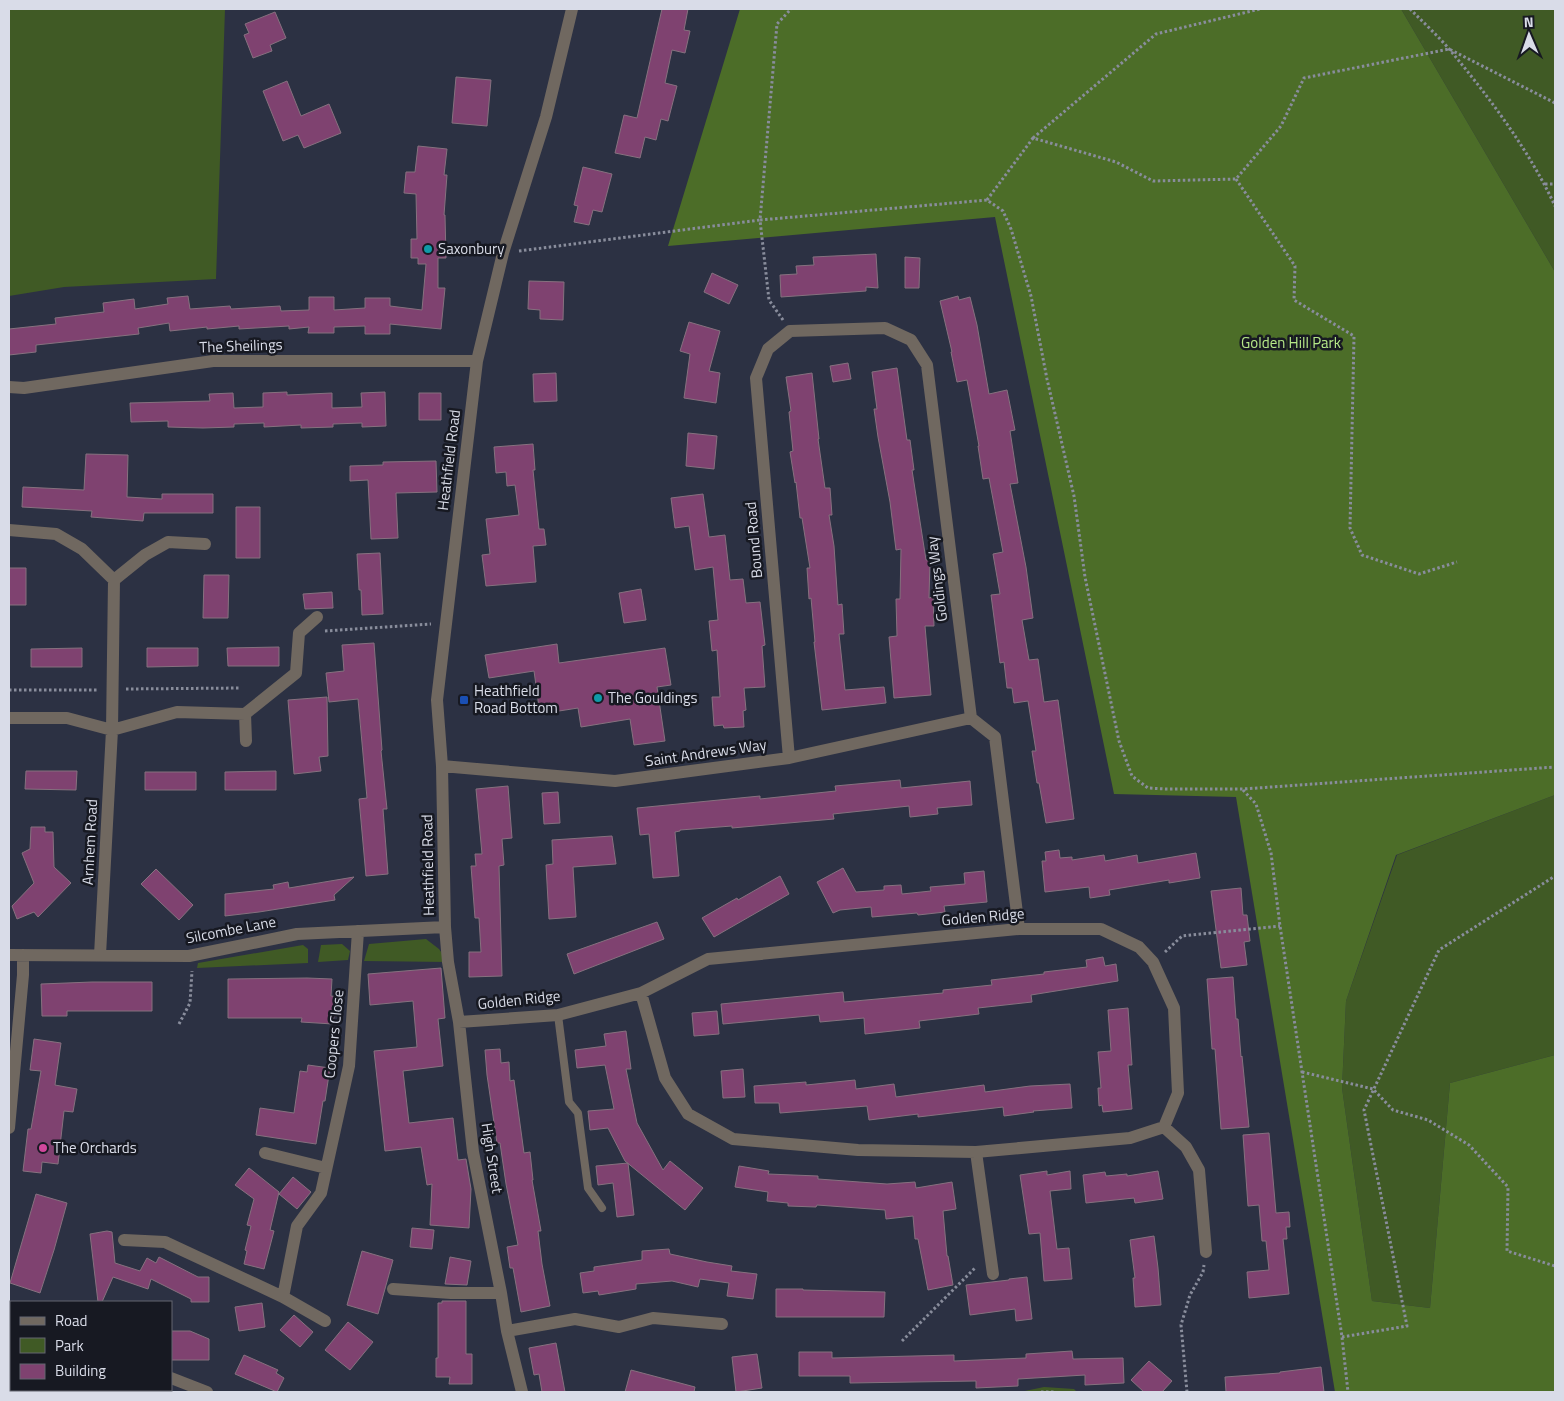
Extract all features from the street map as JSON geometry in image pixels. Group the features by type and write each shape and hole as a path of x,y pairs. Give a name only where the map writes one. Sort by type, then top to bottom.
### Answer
{"street":[{"name":"Heathfield Road","path":"445,927 442,766 437,700 477,361 503,253 546,116 572,9"},
{"name":"Goldings Way","path":"790,331 885,328 911,340 927,365 970,718"},
{"name":"Bound Road","path":"789,758 756,378 768,349 790,331"},
{"name":"The Sheilings","path":"9,387 24,388 213,360 477,361"},
{"path":"9,530 56,534 82,549 114,580 145,555 168,542 205,544"},
{"name":"Arnhem Road","path":"100,955 112,730 114,580"},
{"path":"9,718 67,718 112,730 176,712 245,714 296,672 299,633 317,617"},
{"path":"245,714 246,741"},
{"name":"Saint Andrews Way","path":"442,766 614,781 789,758 970,718"},
{"path":"970,718 995,737 1019,929"},
{"name":"Silcombe Lane","path":"9,955 193,955 297,934 445,927"},
{"name":"High Street","path":"445,927 448,962 459,1022 473,1152 507,1331 522,1392"},
{"name":"Golden Ridge","path":"459,1022 558,1015 641,993 708,959 1019,929 1101,929 1139,947 1153,962 1174,1008 1178,1093 1164,1127"},
{"name":"Coopers Close","path":"283,1298 297,1226 321,1193 349,1066 358,931"},
{"path":"9,1128 23,975 23,955"},
{"path":"641,993 665,1078 688,1114 732,1139 858,1150 976,1152 1130,1138 1164,1127 1186,1147 1199,1170 1206,1252"},
{"path":"976,1152 993,1274"},
{"path":"265,1153 326,1168"},
{"path":"124,1240 165,1242 283,1298 325,1321"},
{"path":"393,1289 451,1294 501,1293"},
{"path":"507,1331 575,1319 619,1328 653,1318 722,1324"},
{"path":"172,1378 207,1392"}],"lane":[{"path":"558,1015 569,1102 578,1113 588,1188 602,1208"}],"path":[{"path":"790,331 769,300 760,220 777,24 792,9"},
{"path":"987,200 1033,138 1156,34 1260,9"},
{"path":"1410,9 1449,49 1501,116 1545,184 1555,206"},
{"path":"1033,138 1116,162 1153,181 1236,180 1281,126 1304,78 1449,49 1555,103"},
{"path":"1236,180 1295,266 1294,300 1354,336 1350,528 1362,555 1419,574 1457,562"},
{"path":"1545,184 1555,184"},
{"path":"503,253 760,220 987,200 1003,211 1011,229 1031,296 1047,379 1074,496 1085,577 1119,741 1132,776 1148,788 1242,789 1555,767"},
{"path":"299,633 445,623"},
{"path":"1242,789 1256,804 1271,853 1280,926 1342,1337 1348,1392"},
{"path":"1342,1337 1408,1326 1364,1110 1373,1090 1439,950 1555,876"},
{"path":"1153,962 1182,936 1280,926"},
{"path":"179,1024 190,1003 193,955"},
{"path":"1302,1072 1373,1090 1393,1110 1428,1120 1469,1145 1508,1187 1507,1251 1555,1266"},
{"path":"902,1341 991,1252"},
{"path":"1187,1392 1182,1325 1190,1295 1203,1272 1206,1252"},
{"path":"1041,1392 1056,1392"}],"green space":[{"path":"9,9 225,9 216,279 64,287 9,296"},
{"name":"Golden Hill Park","path":"740,9 1401,9 1555,272 1555,795 1396,855 1346,1001 1342,1088 1372,1301 1430,1308 1450,1083 1555,1055 1555,1392 1335,1392 1236,797 1114,794 995,217 668,246"},
{"path":"1401,9 1555,9 1555,272"},
{"path":"1555,795 1555,1055 1450,1083 1430,1308 1372,1301 1342,1088 1346,1001 1397,855"},
{"path":"426,939 439,949 448,962 364,961 369,944"},
{"path":"342,944 350,951 348,960 318,962 321,945"},
{"path":"303,945 308,949 308,963 197,968 198,963"},
{"path":"1044,1387 1074,1389 1077,1392 1020,1392"}],"building":[{"path":"662,9 688,9 684,30 690,31 685,53 672,50 665,83 677,86 668,121 661,119 656,140 645,137 640,158 615,153 624,115 637,118"},
{"path":"275,12 286,38 270,45 272,51 253,58 244,35 249,33 245,24"},
{"path":"456,77 491,80 487,126 452,123"},
{"path":"287,81 301,116 329,104 341,133 304,148 298,135 283,141 263,91"},
{"path":"418,146 447,149 444,175 447,175 444,215 446,258 438,258 438,288 445,288 441,329 390,324 390,334 365,334 365,326 334,327 334,333 308,333 309,327 289,329 289,326 239,329 239,326 207,329 207,327 170,331 169,323 138,328 139,334 36,345 36,352 9,355 9,329 56,324 55,318 104,312 103,303 134,299 135,309 168,304 167,298 188,296 190,309 230,306 231,309 280,306 281,311 309,310 309,297 334,297 334,310 365,308 365,298 390,298 390,306 422,310 426,264 418,264 418,258 411,258 411,239 417,239 416,194 404,193 406,172 415,172"},
{"path":"583,167 612,174 602,212 593,210 589,225 574,222 578,206 574,205"},
{"path":"876,254 878,288 866,287 866,291 781,297 780,275 797,274 796,266 814,265 813,257"},
{"path":"905,257 920,258 919,288 905,288"},
{"path":"712,273 738,285 729,304 704,292"},
{"path":"529,281 564,282 563,320 540,319 540,310 528,309"},
{"path":"958,296 959,300 970,297 989,394 1007,390 1015,430 1010,431 1018,483 1010,484 1026,567 1033,618 1022,620 1029,660 1038,659 1044,702 1058,700 1074,819 1046,823 1032,751 1036,751 1028,701 1014,703 1012,688 1007,688 1004,662 1000,663 991,595 1000,594 993,554 1003,552 989,478 983,479 967,380 957,382 940,301"},
{"path":"689,322 720,331 709,371 720,373 716,403 684,398 690,354 680,351"},
{"path":"848,363 851,379 833,382 830,366"},
{"path":"897,368 907,440 910,440 914,470 912,470 926,560 930,560 929,598 933,597 934,626 925,626 931,695 894,698 889,637 897,636 896,599 900,599 901,549 896,550 874,409 877,409 872,372"},
{"path":"556,373 557,401 534,402 533,374"},
{"path":"812,373 825,488 830,488 832,515 829,515 834,546 838,605 842,604 844,634 839,634 845,690 884,687 886,703 822,710 811,598 809,599 807,568 810,568 790,452 793,451 789,412 791,411 786,377"},
{"path":"287,392 287,395 332,393 332,408 362,407 361,393 385,392 386,426 362,427 362,423 333,424 333,427 301,428 301,425 264,427 264,423 234,424 234,427 203,428 168,427 168,421 131,422 130,403 210,401 209,394 233,393 234,408 263,407 263,393"},
{"path":"419,393 441,393 441,420 419,420"},
{"path":"688,433 717,436 714,469 686,466"},
{"path":"533,444 535,470 533,470 539,529 544,529 546,545 533,546 536,582 486,586 482,555 490,554 486,519 519,515 515,485 507,486 506,472 496,473 494,447"},
{"path":"86,454 128,455 127,497 162,499 162,494 213,494 213,513 144,513 143,521 91,517 92,511 22,507 23,487 84,490"},
{"path":"436,461 437,492 396,493 398,538 371,539 368,480 350,481 350,466 383,465 383,462"},
{"path":"703,494 709,537 725,535 730,580 743,579 746,603 760,602 765,645 762,646 765,687 744,688 746,710 743,711 744,727 724,728 723,725 714,726 712,697 720,697 717,650 712,651 709,621 718,620 713,567 695,570 689,526 675,528 671,498"},
{"path":"236,507 260,507 260,558 236,558"},
{"path":"380,553 383,614 362,615 357,554"},
{"path":"9,568 26,568 26,605 9,605"},
{"path":"204,575 229,575 228,618 203,618"},
{"path":"641,589 646,620 624,623 619,593"},
{"path":"332,592 333,608 305,609 303,594"},
{"path":"374,643 387,809 383,809 388,874 366,876 359,799 367,798 358,699 329,702 326,673 344,671 342,645"},
{"name":"The Gouldings","path":"557,644 559,663 665,648 671,685 657,687 665,741 634,745 630,719 581,727 578,708 540,714 534,671 489,678 485,655"},
{"path":"279,647 279,666 228,666 227,648"},
{"path":"82,648 82,667 31,667 31,649"},
{"path":"147,648 198,648 198,666 147,667"},
{"path":"327,697 328,756 319,757 321,771 294,774 288,700"},
{"path":"26,771 77,771 76,790 25,789"},
{"path":"276,771 276,790 225,790 225,772"},
{"path":"145,772 196,772 196,790 145,790"},
{"path":"900,780 901,788 970,781 972,805 937,808 938,814 910,817 909,806 833,814 834,819 732,828 732,826 680,830 675,832 679,876 653,878 649,834 640,835 637,808 760,796 760,799 836,791 835,786"},
{"path":"508,786 512,838 502,839 504,865 499,866 502,976 469,977 469,952 481,952 479,918 475,918 471,866 476,866 475,854 482,854 476,789"},
{"path":"558,792 560,823 544,824 542,793"},
{"path":"31,827 45,827 45,832 53,832 54,867 71,883 38,917 34,912 17,919 12,906 34,883 22,853 30,849"},
{"path":"612,836 616,864 573,867 576,917 549,919 546,865 553,864 552,840"},
{"path":"1059,850 1060,858 1072,857 1072,860 1104,855 1105,861 1137,855 1138,863 1196,853 1200,878 1169,883 1169,880 1109,890 1110,895 1090,898 1089,887 1045,892 1042,861 1046,861 1045,852"},
{"path":"843,868 856,892 884,890 884,886 901,885 902,894 931,891 930,887 965,884 964,873 984,871 987,902 944,906 945,912 918,915 917,913 872,917 871,907 840,910 833,913 817,882"},
{"path":"156,869 193,905 179,920 141,884"},
{"path":"780,876 789,894 714,937 702,918"},
{"path":"354,877 334,895 335,900 225,916 225,894 274,889 273,885 288,882 289,888"},
{"path":"1241,888 1243,915 1247,915 1250,941 1244,942 1247,965 1221,968 1211,891"},
{"path":"657,922 664,939 574,974 567,954"},
{"path":"1103,957 1105,966 1116,964 1118,981 1031,995 1032,1002 978,1008 979,1014 919,1021 920,1028 865,1034 864,1018 820,1022 819,1015 723,1024 721,1004 843,992 844,1002 943,993 943,990 992,985 991,980 1087,967 1086,960"},
{"path":"441,968 445,1018 438,1019 443,1066 403,1071 409,1123 453,1118 458,1160 466,1159 471,1189 469,1228 430,1225 432,1184 427,1185 421,1147 385,1151 374,1051 417,1047 413,1001 370,1005 368,974"},
{"path":"1233,977 1249,1127 1221,1129 1215,1049 1212,1049 1207,979"},
{"path":"228,979 332,979 331,996 341,997 339,1017 334,1016 333,1024 301,1022 302,1018 228,1018"},
{"path":"152,982 152,1011 67,1011 67,1016 42,1016 41,984"},
{"path":"1128,1008 1132,1065 1128,1065 1132,1109 1103,1112 1102,1105 1099,1106 1098,1088 1101,1088 1098,1052 1111,1051 1108,1010"},
{"path":"717,1011 719,1034 694,1036 692,1013"},
{"path":"626,1031 631,1069 626,1069 637,1123 663,1170 670,1161 703,1188 685,1210 625,1161 608,1128 590,1130 588,1111 614,1109 605,1065 577,1068 575,1050 606,1046 604,1034"},
{"path":"34,1039 61,1043 55,1085 77,1089 73,1112 64,1111 58,1164 42,1162 41,1173 23,1171 28,1129 31,1129 41,1071 30,1070"},
{"path":"500,1049 501,1063 509,1062 510,1081 514,1080 524,1153 530,1152 532,1180 541,1231 538,1231 542,1264 550,1306 521,1312 507,1247 518,1245 500,1143 497,1143 485,1050"},
{"path":"308,1065 330,1068 316,1144 256,1135 260,1108 294,1113 300,1071 307,1072"},
{"path":"743,1069 745,1097 723,1098 721,1071"},
{"path":"855,1080 856,1089 894,1084 896,1097 984,1085 985,1092 1030,1086 1070,1084 1072,1108 1033,1111 1004,1116 1003,1107 918,1117 918,1114 869,1120 867,1106 780,1113 779,1103 755,1103 754,1086 806,1082 806,1085"},
{"path":"1269,1133 1276,1213 1289,1212 1290,1227 1286,1227 1287,1239 1283,1239 1289,1294 1249,1298 1247,1272 1269,1270 1266,1241 1262,1241 1259,1205 1248,1206 1243,1135"},
{"path":"628,1163 634,1215 617,1217 613,1183 598,1185 596,1166"},
{"path":"739,1166 769,1171 768,1174 818,1176 818,1179 887,1184 915,1182 916,1188 952,1182 956,1209 943,1211 947,1256 953,1285 928,1290 918,1239 915,1239 913,1216 886,1219 885,1210 817,1205 816,1207 788,1206 788,1203 767,1201 768,1192 735,1187"},
{"path":"249,1168 279,1192 270,1230 274,1231 264,1269 244,1264 247,1251 245,1250 251,1226 247,1225 254,1199 235,1185"},
{"path":"1047,1171 1047,1175 1070,1171 1071,1189 1050,1191 1057,1249 1069,1248 1072,1279 1044,1281 1040,1233 1029,1234 1020,1175"},
{"path":"1158,1171 1163,1199 1135,1203 1134,1198 1086,1203 1083,1175 1105,1172 1106,1176 1127,1174 1127,1176"},
{"path":"293,1177 311,1192 297,1209 279,1194"},
{"path":"36,1194 67,1203 40,1293 10,1283"},
{"path":"412,1228 434,1230 432,1249 410,1247"},
{"path":"112,1232 115,1263 140,1271 147,1258 156,1263 159,1257 198,1277 209,1277 209,1302 191,1302 191,1299 151,1279 148,1289 113,1277 102,1301 98,1301 90,1234"},
{"path":"1154,1236 1161,1305 1135,1307 1133,1278 1135,1278 1130,1240"},
{"path":"669,1249 670,1254 732,1266 731,1271 757,1274 753,1299 727,1296 729,1283 700,1279 698,1287 672,1281 636,1284 636,1289 599,1295 598,1291 583,1293 580,1273 594,1271 594,1267 642,1260 642,1251"},
{"path":"362,1251 393,1260 378,1314 347,1305"},
{"path":"450,1257 471,1261 467,1285 445,1284"},
{"path":"1027,1277 1032,1319 1016,1321 1015,1309 970,1315 966,1285"},
{"path":"776,1289 885,1292 884,1317 776,1317"},
{"path":"442,1301 466,1301 466,1354 472,1354 472,1384 449,1384 450,1377 436,1377 438,1303 442,1303"},
{"path":"262,1303 265,1327 239,1331 235,1307"},
{"path":"294,1315 313,1332 300,1347 280,1330"},
{"path":"348,1322 373,1342 350,1370 325,1350"},
{"path":"172,1331 190,1331 209,1339 209,1360 172,1360"},
{"path":"556,1343 565,1392 542,1392 539,1374 534,1375 529,1348"},
{"path":"1072,1351 1073,1359 1123,1358 1124,1383 1085,1385 1085,1375 1018,1379 1018,1386 976,1388 976,1381 850,1383 850,1376 799,1376 799,1352 832,1352 832,1358 954,1355 954,1361 1026,1358 1026,1354"},
{"path":"757,1354 762,1388 736,1392 732,1357"},
{"path":"244,1355 278,1370 276,1373 284,1378 277,1392 235,1374"},
{"path":"1149,1361 1172,1381 1162,1392 1144,1392 1131,1380"},
{"path":"1321,1367 1324,1392 1226,1392 1225,1377 1280,1373"},
{"path":"631,1370 695,1387 694,1392 625,1392"}],"place":[{"name":"Saxonbury","path":"428,249"},
{"name":"The Gouldings","path":"598,698"},
{"name":"Heathfield Road Bottom","path":"464,700"},
{"name":"The Orchards","path":"43,1148"}]}
